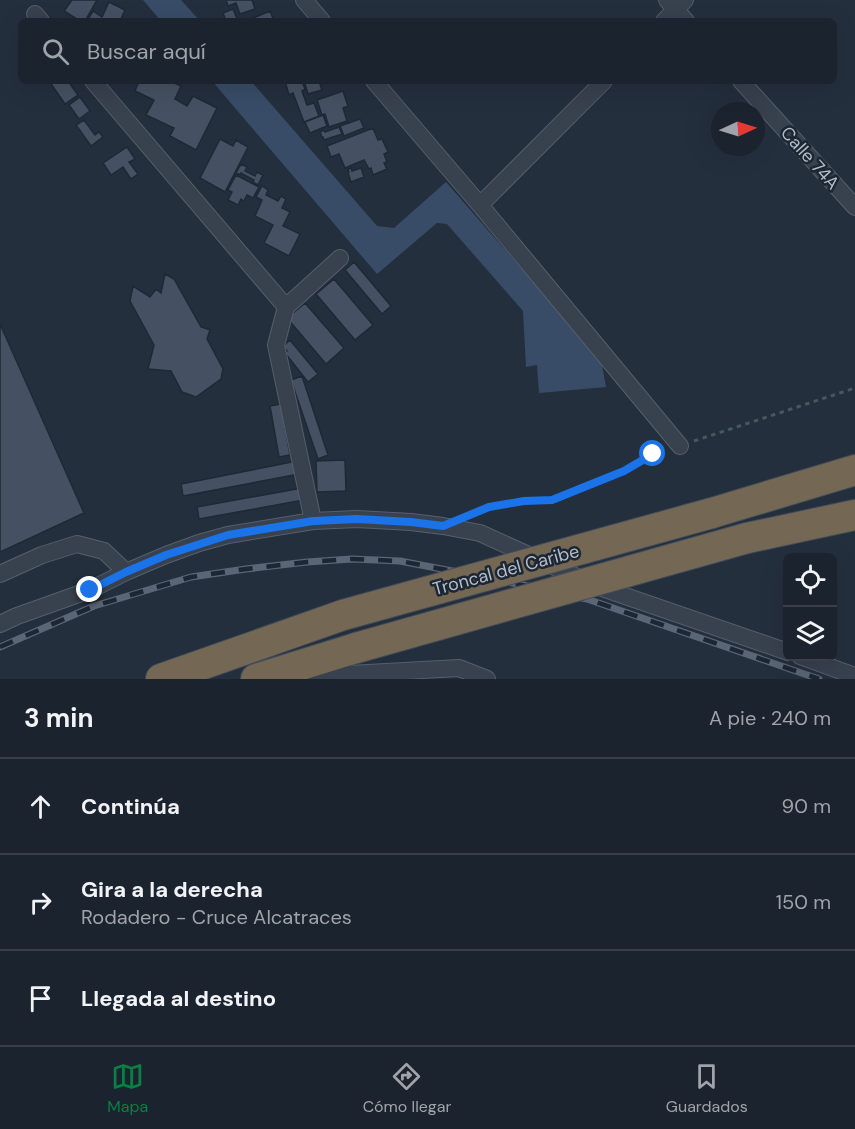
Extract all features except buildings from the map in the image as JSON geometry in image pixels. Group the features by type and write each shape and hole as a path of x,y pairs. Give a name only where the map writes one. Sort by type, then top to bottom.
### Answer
{"highway":[{"name":"Troncal del Caribe","path":"161,679 343,615 712,513 855,470"},
{"name":"Troncal del Caribe","path":"256,679 356,648 747,538 855,515"}],"street":[{"path":"304,0 319,18"},
{"path":"96,84 286,307"},
{"path":"377,84 680,446"},
{"path":"480,205 601,84"},
{"name":"Calle 74A","path":"744,84 855,207"},
{"path":"313,521 276,345 286,307 340,258"},
{"path":"0,624 16,616 90,590 166,555 228,535 313,521 357,519 411,522 480,532 599,586 783,650"},
{"path":"0,573 42,555 77,544 104,551 126,572"},
{"path":"812,661 855,676"},
{"path":"268,679 459,668 487,679"}],"path":[{"path":"443,526 489,507 524,501 552,500 624,471 653,454 855,388"}],"water":[{"path":"143,0 181,0 197,18 158,18"},
{"path":"215,84 254,84 377,226 394,228 446,182 601,360 606,387 539,393 537,365 526,367 523,311 447,224 437,223 377,274"}],"railway":[{"path":"0,647 94,606 191,577 307,562 352,559 400,561 587,599 819,679"}],"route":[{"path":"90,590 166,555 228,535 313,521 357,519 443,526 489,507 524,501 552,500 624,471 653,454"}]}
